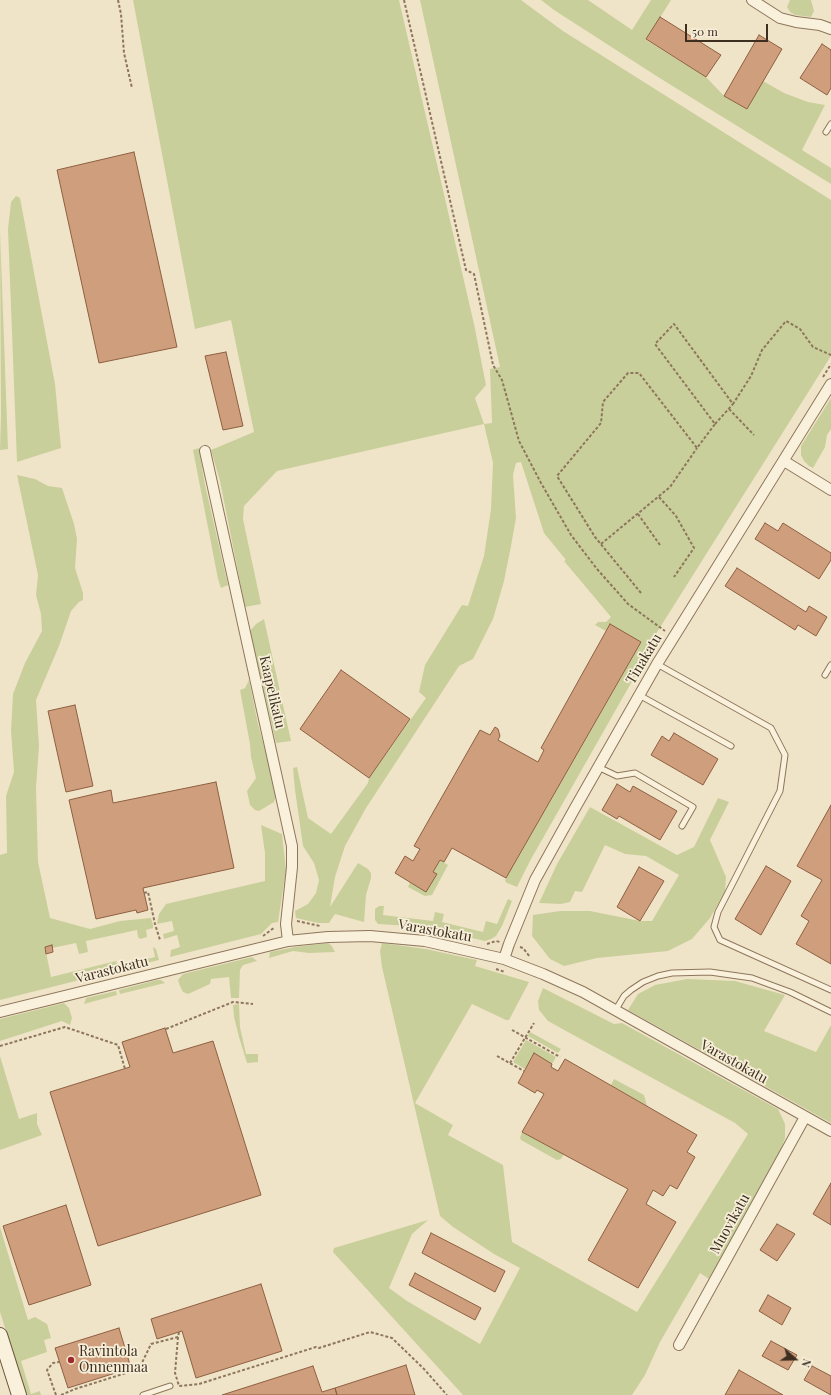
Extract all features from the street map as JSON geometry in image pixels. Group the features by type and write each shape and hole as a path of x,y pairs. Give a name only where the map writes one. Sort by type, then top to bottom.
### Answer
{"street":[{"path":"752,0 780,18 820,25 831,29"},
{"name":"Tinakatu","path":"504,959 508,944 535,880 598,767 657,664 831,384"},
{"name":"Kaapelikatu","path":"204,451 292,846 292,867 286,924 288,941"},
{"path":"784,461 831,490"},
{"name":"Varastokatu","path":"0,1012 288,941 341,936 405,938 444,945 504,959 584,992 615,1011 831,1132"},
{"name":"Muovikatu","path":"679,1345 805,1117"},
{"path":"0,1335 19,1395"}],"lane":[{"path":"826,132 831,124"},
{"path":"657,664 771,728 785,755 780,791 718,912 714,927 720,940 831,990"},
{"path":"825,675 831,665"},
{"path":"639,695 731,746"},
{"path":"598,767 617,776 635,773 693,807 682,826"},
{"path":"615,1011 624,996 631,990 658,976 672,973 710,972 752,978 790,992 831,1012"},
{"path":"143,1395 170,1386"}],"path":[{"path":"118,0 121,14 124,53 132,88"},
{"path":"404,0 466,270 474,274 493,365 502,380 519,441 540,482 571,535 597,569 628,604 665,631"},
{"path":"601,544 670,487 715,424 730,409 751,376 762,350 786,321 800,329 813,347 831,355"},
{"path":"715,424 656,344 674,324 733,404"},
{"path":"641,593 595,537 557,476 601,423 603,402 628,373 639,372 697,448"},
{"path":"730,409 754,435"},
{"path":"659,497 676,516 694,548 674,577"},
{"path":"638,514 660,545"},
{"path":"144,893 148,892 160,940"},
{"path":"262,937 275,927 297,921 313,926 323,926"},
{"path":"486,944 496,941 523,948 529,957 534,961"},
{"path":"166,1029 233,1002 253,1004"},
{"path":"510,1063 534,1023"},
{"path":"0,1046 65,1027 118,1045 125,1069"},
{"path":"512,1030 560,1057"},
{"path":"497,1056 524,1071"},
{"path":"179,1332 175,1373 179,1386 198,1384 316,1347 319,1348 370,1332 392,1338 424,1369 447,1395"},
{"path":"61,1395 74,1389 139,1369 151,1344 178,1337"},
{"path":"56,1395 47,1370 53,1363 59,1362"}],"green space":[{"path":"133,0 399,0 474,324 486,385 475,398 484,424 277,471 244,506 243,519 261,604 245,607 220,481 211,450 254,432 231,320 195,329"},
{"path":"420,0 521,0 563,31 831,200 831,356 654,637 656,639 530,861 517,887 507,883 505,881 506,878 641,642 610,625 606,631 595,625 598,622 606,622 611,617 564,561 566,560 544,533 521,462 516,463 513,475 516,518 504,581 493,619 473,659 459,666 366,808 345,846 335,877 330,907 358,863 368,869 371,873 366,895 364,922 335,914 329,923 318,923 296,918 295,911 308,904 316,893 319,880 314,863 303,846 293,768 297,767 308,818 331,834 426,698 419,692 425,665 462,605 468,606 484,556 491,509 493,463 484,424 492,423 490,369 500,367"},
{"path":"541,0 588,0 632,30 651,0 671,0 646,40 706,77 724,96 747,109 763,81 784,93 808,102 825,105 802,150 831,168 831,184 658,77 554,10"},
{"path":"790,0 811,0 814,11 811,17 795,15 790,12 787,7"},
{"path":"16,196 20,198 55,384 61,448 17,462 8,229 11,202"},
{"path":"0,231 8,449 0,450 1,415"},
{"path":"831,398 831,429 827,435 825,447 813,468 804,461 801,455 801,446"},
{"path":"199,448 205,485 228,585 221,588 193,450"},
{"path":"17,475 35,479 48,486 62,488 74,524 77,539 75,568 83,593 83,600 79,602 71,611 59,646 36,700 39,746 36,788 38,862 50,918 90,929 120,921 151,918 153,925 153,928 146,930 147,937 140,939 138,937 137,930 86,941 88,952 79,954 76,943 52,948 52,945 45,947 51,977 116,961 118,966 155,957 153,947 156,949 159,960 0,1000 0,855 7,853 6,796 14,772 11,731 13,694 25,663 42,631 41,614 36,595 38,575"},
{"path":"264,619 291,741 276,743 250,631 256,624"},
{"path":"249,680 258,724 275,787 276,796 274,802 259,811 255,810 250,805 247,791 256,778 240,690 245,688"},
{"path":"718,798 729,802 710,840 726,877 725,892 710,918 692,939 668,951 597,958 564,966 550,959 532,936 533,915 560,911 590,911 640,921 652,921 679,875 646,856 625,854 605,845 582,892 575,891 570,902 561,904 539,903 557,864 590,807 677,855 694,847"},
{"path":"261,825 282,834 286,870 278,922 272,923 261,934 170,957 171,950 180,947 177,935 164,939 163,934 174,931 172,921 157,924 159,914 166,904 265,881 265,853"},
{"path":"440,860 448,865 432,895 425,896 408,887 410,882 426,892 437,874 433,872"},
{"path":"508,899 512,901 502,926 496,936 485,941 442,931 409,926 378,924 375,920 375,909 379,906 384,906 383,915 433,921 435,912 444,914 442,922 483,932 486,921 497,924"},
{"path":"328,943 335,952 309,953 293,951 269,958 270,952"},
{"path":"382,943 426,949 477,960 475,966 529,982 509,1020 472,1004 415,1103 453,1125 448,1135 503,1165 512,1242 637,1312 748,1134 735,1123 548,1021 539,1010 538,1001 543,988 614,1024 622,1023 778,1109 785,1124 785,1138 780,1152 709,1279 700,1273 660,1342 645,1375 632,1395 463,1395 333,1252 334,1248 428,1220 412,1234 389,1288 407,1301 480,1344 520,1268 494,1254 453,1227 440,1216 382,967 380,951"},
{"path":"252,957 257,961 243,965 240,970 239,998 231,998 229,977 211,979 210,984 188,994 183,992 180,986 178,980 183,974"},
{"path":"687,979 735,981 785,995 764,1031 816,1052 831,1025 831,1123 628,1010 638,994 655,985"},
{"path":"161,980 165,983 120,994 119,990"},
{"path":"116,991 117,995 84,1004 86,998"},
{"path":"64,1003 69,1008 72,1018 70,1025 62,1021 0,1041 0,1019"},
{"path":"239,1004 240,1027 246,1054 258,1054 258,1062 247,1063 234,1017 233,1005"},
{"path":"530,1032 561,1049 558,1053 528,1036"},
{"path":"526,1040 556,1057 552,1064 534,1054 525,1069 513,1062"},
{"path":"0,1056 19,1119 37,1113 37,1124 42,1135 0,1150"},
{"path":"614,1079 644,1095 647,1106 611,1085"},
{"path":"522,1132 564,1154 561,1159 557,1160 521,1140 520,1138"},
{"path":"0,1227 28,1320 35,1317 47,1324 51,1338 44,1340 47,1352 21,1361 31,1394 40,1391 41,1395 26,1395 0,1312"}],"building":[{"path":"660,17 721,55 706,77 646,39"},
{"path":"759,35 782,49 747,109 724,96"},
{"path":"822,44 831,50 831,88 827,95 800,78"},
{"path":"134,152 177,347 99,363 57,170"},
{"path":"226,352 243,426 223,430 205,356"},
{"path":"765,523 778,531 783,523 831,553 831,560 819,579 755,539"},
{"path":"737,568 806,612 809,606 827,617 816,636 798,625 795,630 725,586"},
{"path":"610,624 641,642 506,878 452,848 444,862 440,860 433,872 437,874 426,892 395,873 405,856 413,861 420,849 414,846 480,730 490,735 495,727 498,729 500,736 498,740 538,762 544,750 541,748"},
{"path":"341,670 410,719 369,778 300,729"},
{"path":"75,705 93,786 66,792 48,711"},
{"path":"674,733 718,759 703,785 651,755 662,736 669,741"},
{"path":"216,782 234,868 143,888 148,910 137,913 136,910 96,919 69,800 111,790 113,803"},
{"path":"617,784 630,792 633,786 677,811 660,840 619,816 617,819 602,810"},
{"path":"831,805 831,964 796,944 809,921 801,916 822,880 797,866"},
{"path":"766,866 791,881 761,935 735,919"},
{"path":"639,867 664,881 640,921 617,907"},
{"path":"52,945 53,952 46,954 45,947"},
{"path":"165,1028 173,1053 213,1041 261,1195 98,1246 50,1092 130,1067 122,1042"},
{"path":"534,1053 552,1064 551,1067 558,1071 565,1059 697,1135 687,1152 695,1157 677,1189 670,1185 663,1196 653,1190 646,1204 676,1222 638,1288 588,1260 628,1189 522,1132 544,1094 537,1090 535,1093 518,1083"},
{"path":"831,1183 831,1225 813,1214"},
{"path":"66,1205 91,1285 29,1305 3,1226"},
{"path":"777,1224 795,1234 777,1261 760,1250"},
{"path":"431,1233 505,1271 495,1292 422,1253"},
{"path":"415,1273 481,1308 475,1320 409,1285"},
{"path":"261,1284 282,1351 196,1378 182,1331 157,1339 151,1319"},
{"path":"768,1295 791,1308 782,1325 759,1311"},
{"path":"119,1328 131,1368 68,1388 55,1348"},
{"path":"771,1341 797,1355 788,1370 762,1356"},
{"path":"406,1365 415,1395 337,1395 335,1388"},
{"path":"313,1366 322,1392 335,1388 337,1395 222,1395"},
{"path":"812,1366 831,1376 831,1395 804,1380"},
{"path":"739,1370 783,1395 725,1395"}],"place":[{"name":"Ravintola Onnenmaa","path":"71,1360"}]}
